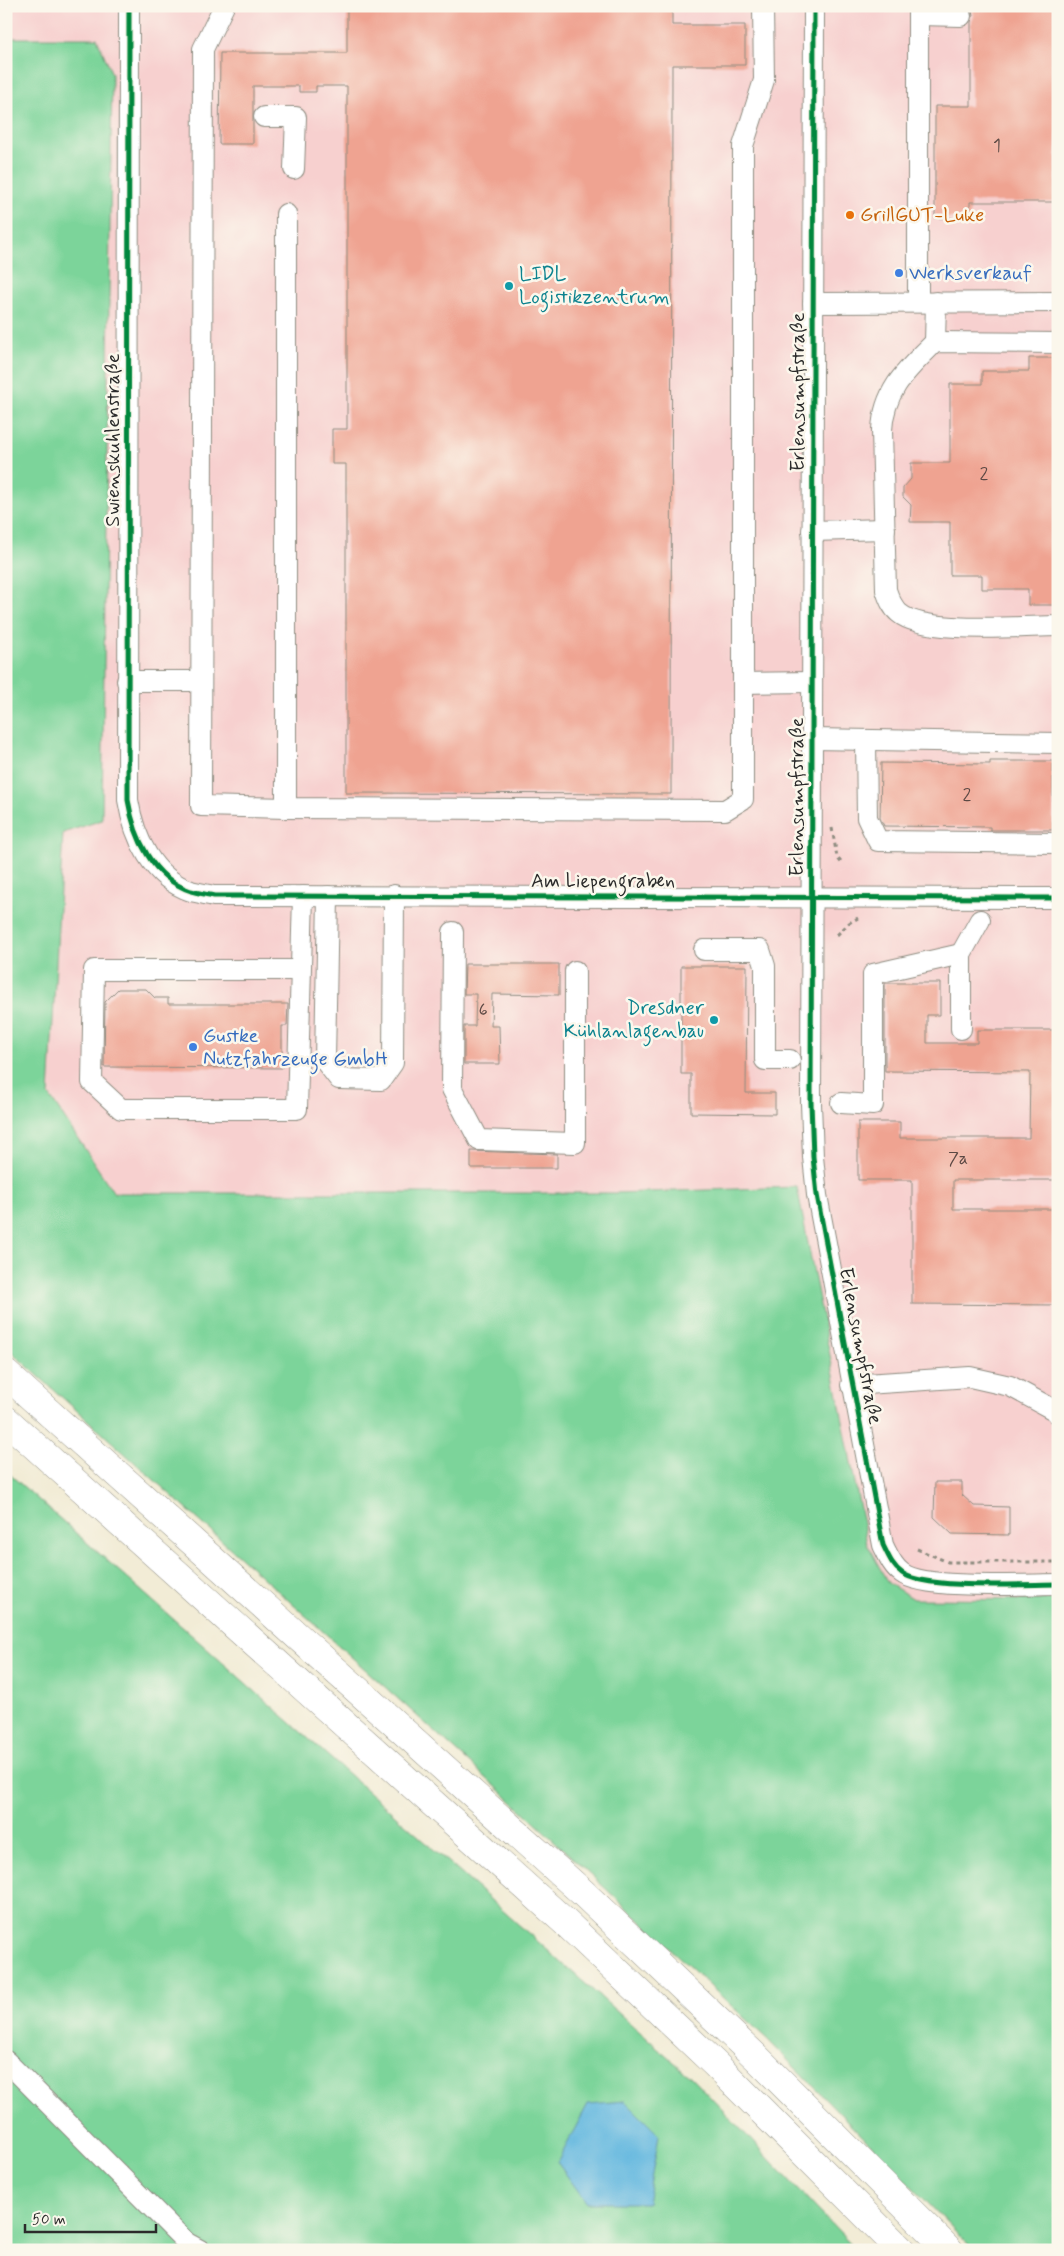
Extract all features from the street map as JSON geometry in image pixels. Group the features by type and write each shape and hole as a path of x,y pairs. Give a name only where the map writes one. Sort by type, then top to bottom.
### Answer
{"highway":[{"path":"6,1374 582,1892 757,2058 949,2250"},
{"path":"6,1420 566,1922 722,2071 901,2250"}],"street":[{"name":"Swienskuhlenstraße","path":"129,6 128,800 140,844 156,868"},
{"path":"224,6 203,49 201,806 725,810 743,798 743,146 764,80 763,6"},
{"name":"Erlensumpfstraße","path":"814,6 812,531 813,1157 817,1195 851,1385 883,1545 894,1566 903,1574 932,1584 1058,1584"},
{"path":"936,342 927,302 918,10 961,16"},
{"path":"264,117 296,117 294,169"},
{"path":"286,214 286,808"},
{"path":"813,303 1058,302"},
{"path":"1058,343 936,342 895,384 887,399 883,414 886,590 890,602 900,614 917,622 937,626 1058,626"},
{"path":"812,531 885,529"},
{"path":"127,681 200,681"},
{"path":"743,683 812,682"},
{"path":"812,739 1058,743"},
{"path":"866,740 868,818 878,841 1058,844"},
{"name":"Am Liepengraben","path":"156,868 190,891 214,896 1058,898"},
{"path":"328,896 325,1061 340,1079 381,1080 393,1063 394,895"},
{"path":"301,970 94,970 92,1082 121,1109 297,1109 301,970 303,896"},
{"path":"961,1029 961,954 980,920"},
{"path":"453,932 452,1089 479,1140 575,1143 575,972"},
{"path":"704,950 760,950 765,966 765,1060 790,1060"},
{"path":"841,1103 874,1104 874,974 961,954"},
{"path":"851,1385 970,1377 1010,1386 1058,1414"},
{"path":"6,2061 187,2243 200,2250"}],"path":[{"path":"837,934 849,922 858,918"},
{"path":"917,1549 948,1562 1058,1562"}],"shaded area":[{"path":"6,6 1058,6 1058,1600 914,1599 888,1583 867,1544 797,1188 614,1193 114,1193 49,1095 63,833 97,38 6,38"}],"green space":[{"path":"6,38 97,38 112,74 102,820 63,833 49,1095 114,1193 614,1193 797,1187 867,1544 888,1583 914,1599 1058,1600 1058,2250 974,2250 767,2039 503,1793 6,1347"},
{"path":"6,1471 692,2078 856,2250 6,2250"}],"water":[{"path":"625,2101 659,2135 647,2203 587,2203 557,2162 588,2104"}],"building":[{"name":"LIDL Logistikzentrum","path":"347,6 672,6 672,25 745,25 745,65 672,65 671,794 346,793 346,464 332,464 332,429 347,429 347,86 316,86 316,92 299,92 299,86 253,86 253,144 219,144 220,53 347,53"},
{"path":"971,6 1058,6 1056,202 970,202 970,218 935,218 935,106 971,106 971,22 973,16"},
{"path":"1029,358 1058,358 1058,605 1028,605 1028,589 982,589 982,575 950,575 950,522 910,522 911,505 903,497 903,488 911,479 911,463 950,463 950,384 982,384 982,371 1029,371"},
{"path":"990,761 1053,761 1053,830 990,830 990,827 884,826 880,818 881,763 990,764"},
{"path":"465,964 559,964 559,995 492,994 491,1026 499,1026 500,1064 464,1064 464,1026 475,1026 476,994 464,994"},
{"name":"Dresdner Kühlanlagenbau","path":"681,966 747,966 746,1093 775,1093 775,1114 691,1113 691,1074 681,1074"},
{"path":"885,983 940,983 940,1015 927,1015 927,1043 977,1043 977,1030 1058,1030 1058,1180 953,1180 953,1209 1058,1209 1058,1305 912,1304 912,1180 858,1180 858,1122 900,1122 900,1138 1029,1138 1030,1072 885,1071"},
{"name":"Gustke Nutzfahrzeuge GmbH","path":"118,989 146,989 155,998 168,998 168,1004 288,1004 287,1026 282,1026 282,1068 104,1067 105,1002"},
{"path":"471,1151 557,1154 557,1168 471,1168"},
{"path":"935,1482 962,1482 962,1495 974,1506 1009,1507 1009,1535 952,1534 934,1517"}],"cycle path":[{"path":"129,6 128,800 140,842 156,866 166,876 177,885 191,891 214,896 1058,898"},
{"path":"814,6 811,1103 813,1157 817,1195 883,1545 891,1560 902,1573 931,1582 976,1585 1058,1584"}],"place":[{"name":"GrillGUT-Luke","path":"850,215"},
{"name":"Werksverkauf","path":"899,273"},
{"name":"LIDL Logistikzentrum","path":"509,286"},
{"name":"Dresdner Kühlanlagenbau","path":"714,1020"},
{"name":"Gustke Nutzfahrzeuge GmbH","path":"193,1047"}]}
